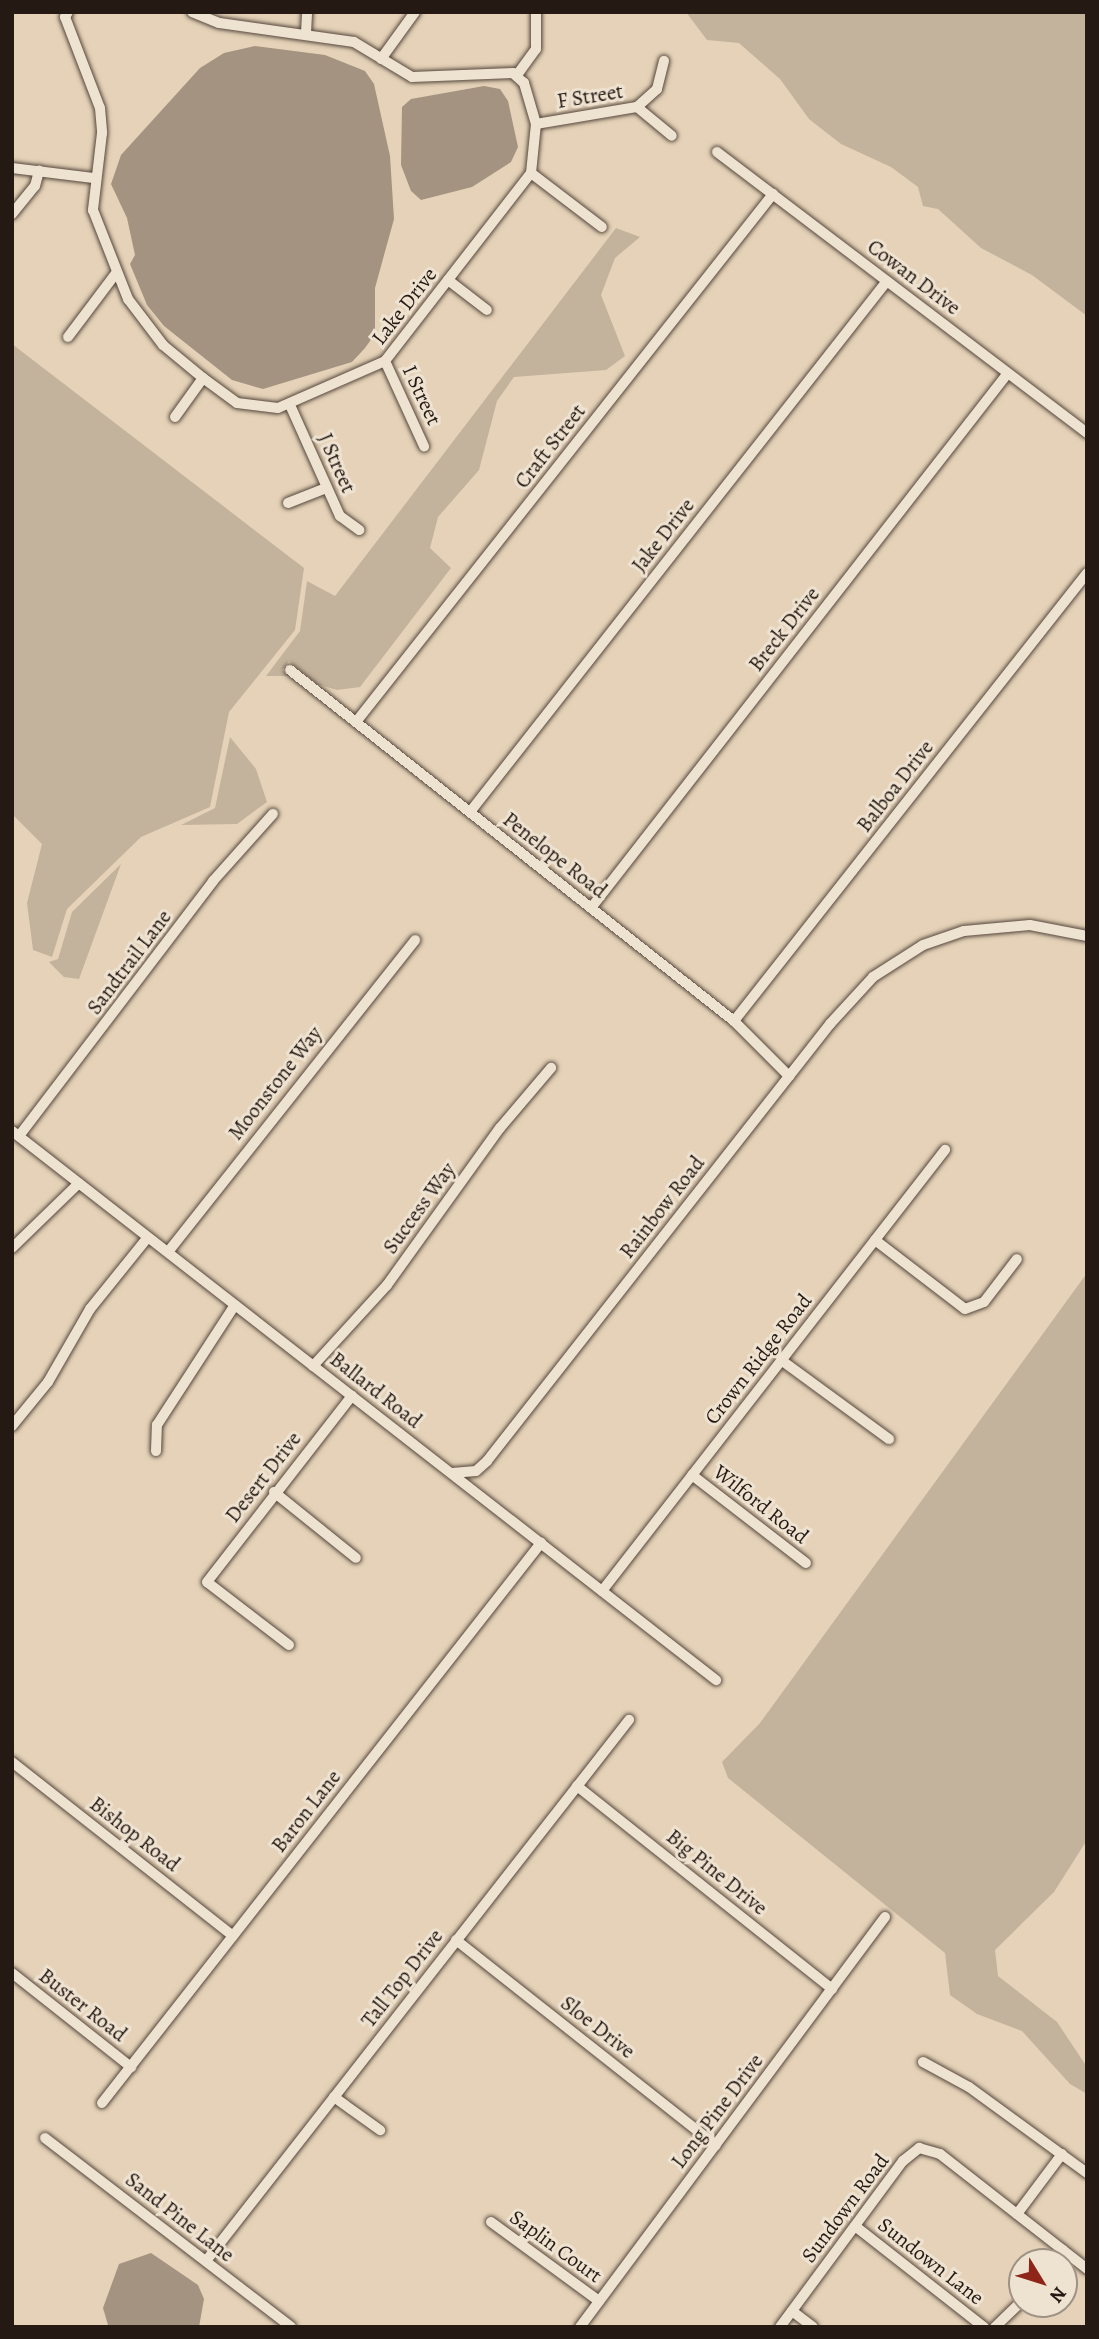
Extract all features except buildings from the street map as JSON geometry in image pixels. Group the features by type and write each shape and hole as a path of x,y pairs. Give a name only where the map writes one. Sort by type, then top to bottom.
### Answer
{"street":[{"name":"Lake Drive","path":"68,12 65,17 100,108 102,132 93,178 93,210 117,272 148,328 203,378 247,406 290,405 385,361 531,173"},
{"path":"192,12 219,23 306,33 354,42 381,59 421,78 483,70 517,75"},
{"path":"306,33 307,12"},
{"path":"381,59 415,12"},
{"path":"517,75 536,49 536,12"},
{"name":"F Street","path":"536,124 638,107 657,89 664,61"},
{"path":"517,75 536,124 531,173 602,227"},
{"path":"638,107 672,136"},
{"name":"Cowan Drive","path":"717,152 1087,433"},
{"path":"12,168 93,178"},
{"path":"12,214 35,186 39,171"},
{"name":"Craft Street","path":"356,722 773,194"},
{"path":"68,337 117,272"},
{"path":"448,280 487,310"},
{"name":"Jake Drive","path":"470,812 887,281"},
{"name":"I Street","path":"385,361 424,446"},
{"name":"Breck Drive","path":"591,908 1008,373"},
{"path":"176,417 203,378"},
{"name":"J Street","path":"290,405 340,516 359,530"},
{"path":"288,503 326,488"},
{"name":"Balboa Drive","path":"734,1021 1087,573"},
{"name":"Penelope Road","path":"290,670 734,1021 789,1076"},
{"name":"Sandtrail Lane","path":"16,1134 214,881 273,814"},
{"name":"Rainbow Road","path":"451,1472 476,1471 487,1461 856,993 903,955 943,937 987,927 1030,925 1087,936"},
{"name":"Moonstone Way","path":"168,1252 415,940"},
{"name":"Success Way","path":"313,1366 387,1285 500,1128 551,1068"},
{"name":"Ballard Road","path":"16,1134 716,1680"},
{"name":"Crown Ridge Road","path":"602,1591 945,1150"},
{"path":"12,1248 79,1183"},
{"path":"12,1426 48,1382 90,1309 148,1237"},
{"path":"875,1240 970,1310 984,1302 1017,1259"},
{"path":"156,1451 157,1425 235,1305"},
{"path":"781,1360 890,1439"},
{"name":"Desert Drive","path":"289,1645 207,1582 274,1492 352,1396"},
{"name":"Wilford Road","path":"692,1475 806,1563"},
{"path":"274,1492 356,1558"},
{"name":"Baron Lane","path":"102,2103 541,1543"},
{"name":"Tall Top Drive","path":"206,2261 629,1720"},
{"name":"Bishop Road","path":"12,1762 233,1936"},
{"name":"Big Pine Drive","path":"577,1786 832,1989"},
{"name":"Long Pine Drive","path":"580,2327 885,1917"},
{"name":"Sloe Drive","path":"456,1941 716,2145"},
{"name":"Buster Road","path":"12,1973 131,2067"},
{"path":"923,2062 969,2087 1087,2173"},
{"path":"334,2097 380,2130"},
{"name":"Sand Pine Lane","path":"45,2137 291,2327"},
{"name":"Sundown Road","path":"780,2327 903,2161 919,2148 940,2154 1060,2248"},
{"path":"1017,2214 1062,2154"},
{"name":"Saplin Court","path":"491,2222 599,2301"},
{"name":"Sundown Lane","path":"855,2226 984,2327"},
{"path":"792,2311 813,2327"},
{"name":"Sundown Lane","path":"995,2327 1008,2314"}],"shaded area":[{"path":"686,12 1087,12 1087,316 1032,275 981,248 938,209 923,206 918,187 891,167 841,144 809,119 780,79 739,43 707,40"},
{"path":"255,46 325,55 365,71 374,84 390,156 394,219 375,288 375,334 365,348 352,362 263,389 232,380 164,326 147,305 130,264 135,255 127,218 111,184 121,155 200,68 224,53"},
{"path":"484,86 500,89 508,101 518,147 511,162 472,187 421,200 411,191 401,165 402,107 411,99"},
{"path":"616,228 640,237 615,258 601,295 625,356 606,370 514,377 497,401 479,470 438,517 430,548 451,568 360,687 337,690 317,684 289,661 282,670 289,676 266,676 300,631 307,581 335,596"},
{"path":"12,344 304,568 295,630 229,712 210,807 141,837 67,909 52,957 33,950 27,903 42,844 12,814"},
{"path":"230,737 256,769 267,802 237,824 181,825 215,808"},
{"path":"121,864 79,979 64,977 49,962 58,959 72,912"},
{"path":"1087,1273 1087,1840 1054,1892 995,1950 998,1976 1057,2022 1087,2067 1087,2094 1070,2084 1022,2031 977,2014 950,1995 945,1953 728,1778 722,1762 760,1723"},
{"path":"151,2253 198,2285 204,2299 199,2327 108,2325 103,2308 119,2264"}]}
